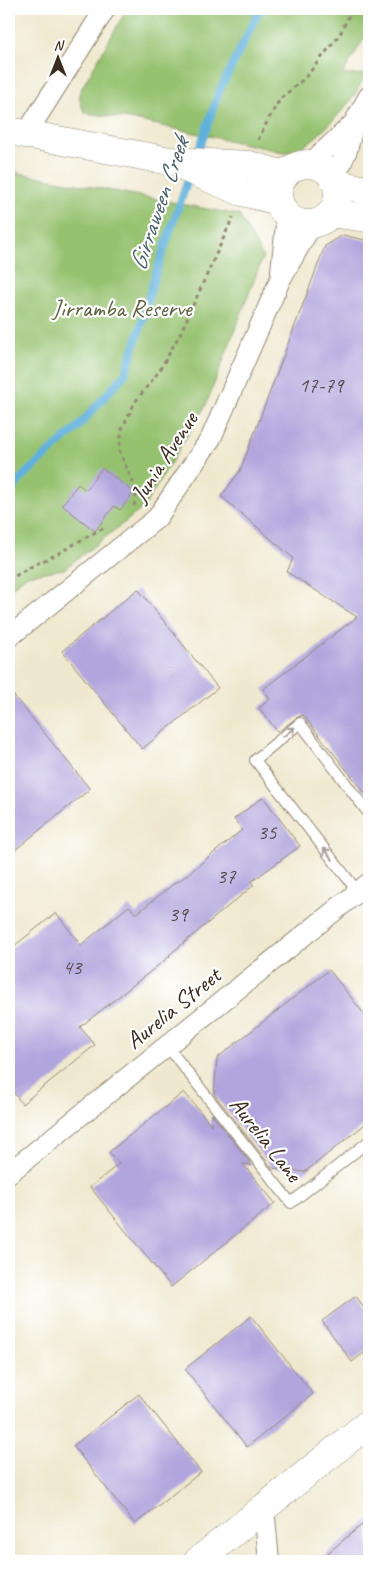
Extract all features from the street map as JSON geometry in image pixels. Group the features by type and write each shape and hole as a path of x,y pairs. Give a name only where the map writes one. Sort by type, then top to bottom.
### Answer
{"main road":[{"path":"18,132 170,161 252,156 285,175"},
{"path":"170,161 238,204 302,214 369,218"},
{"path":"302,214 278,192 280,183 285,175 296,167 326,175 369,192"},
{"path":"302,214 335,207 338,191 326,175"},
{"path":"198,1561 369,1423"}],"street":[{"path":"18,132 105,9"},
{"path":"326,175 369,96"},
{"name":"Junia Avenue","path":"9,637 157,518 211,438 280,280 302,214"},
{"name":"Aurelia Street","path":"9,1173 363,888"},
{"path":"264,1507 269,1561"}],"lane":[{"path":"363,888 255,760 300,722 369,814"},
{"name":"Aurelia Lane","path":"167,1046 291,1203 369,1141"}],"path":[{"path":"252,156 268,120 280,99 305,78 339,36 352,9"},
{"path":"134,508 137,492 119,450 122,429 135,402 160,370 180,334 238,204"},
{"path":"9,581 16,575 96,532 113,525"}],"green space":[{"path":"127,9 369,9 369,30 342,75 365,74 355,94 336,117 304,146 292,152 283,152 130,119 85,113 82,108 80,91"},
{"name":"Jirramba Reserve","path":"9,171 239,215 263,257 206,405 143,508 64,569 27,575 9,590"}],"building":[{"path":"343,235 369,241 369,798 303,715 278,732 259,708 270,699 263,689 357,617 287,572 293,558 221,496 240,471 325,246"},
{"path":"102,468 134,492 120,510 114,506 95,531 62,505 78,484 86,490"},
{"path":"138,589 218,688 142,749 62,651"},
{"path":"9,690 90,789 9,855"},
{"path":"263,797 300,846 251,882 254,885 170,956 80,1027 95,1045 22,1104 9,1086 9,950 56,913 81,945 129,906 136,914 242,830 234,819"},
{"path":"329,970 369,1020 369,1121 305,1172 272,1168 214,1094 217,1058"},
{"path":"184,1092 211,1125 212,1114 252,1165 243,1164 275,1203 171,1287 90,1187 119,1164 109,1152"},
{"path":"356,1296 369,1315 369,1349 352,1362 322,1321"},
{"path":"251,1316 313,1394 247,1447 185,1369"},
{"path":"139,1394 201,1472 135,1524 73,1446"},
{"path":"369,1519 369,1561 318,1561"}],"waterway":[{"name":"Girraween Creek","path":"196,158 219,92 260,9"},
{"name":"Girraween Creek","path":"9,494 24,475 77,428 125,374 142,323 154,278 190,174"}]}
